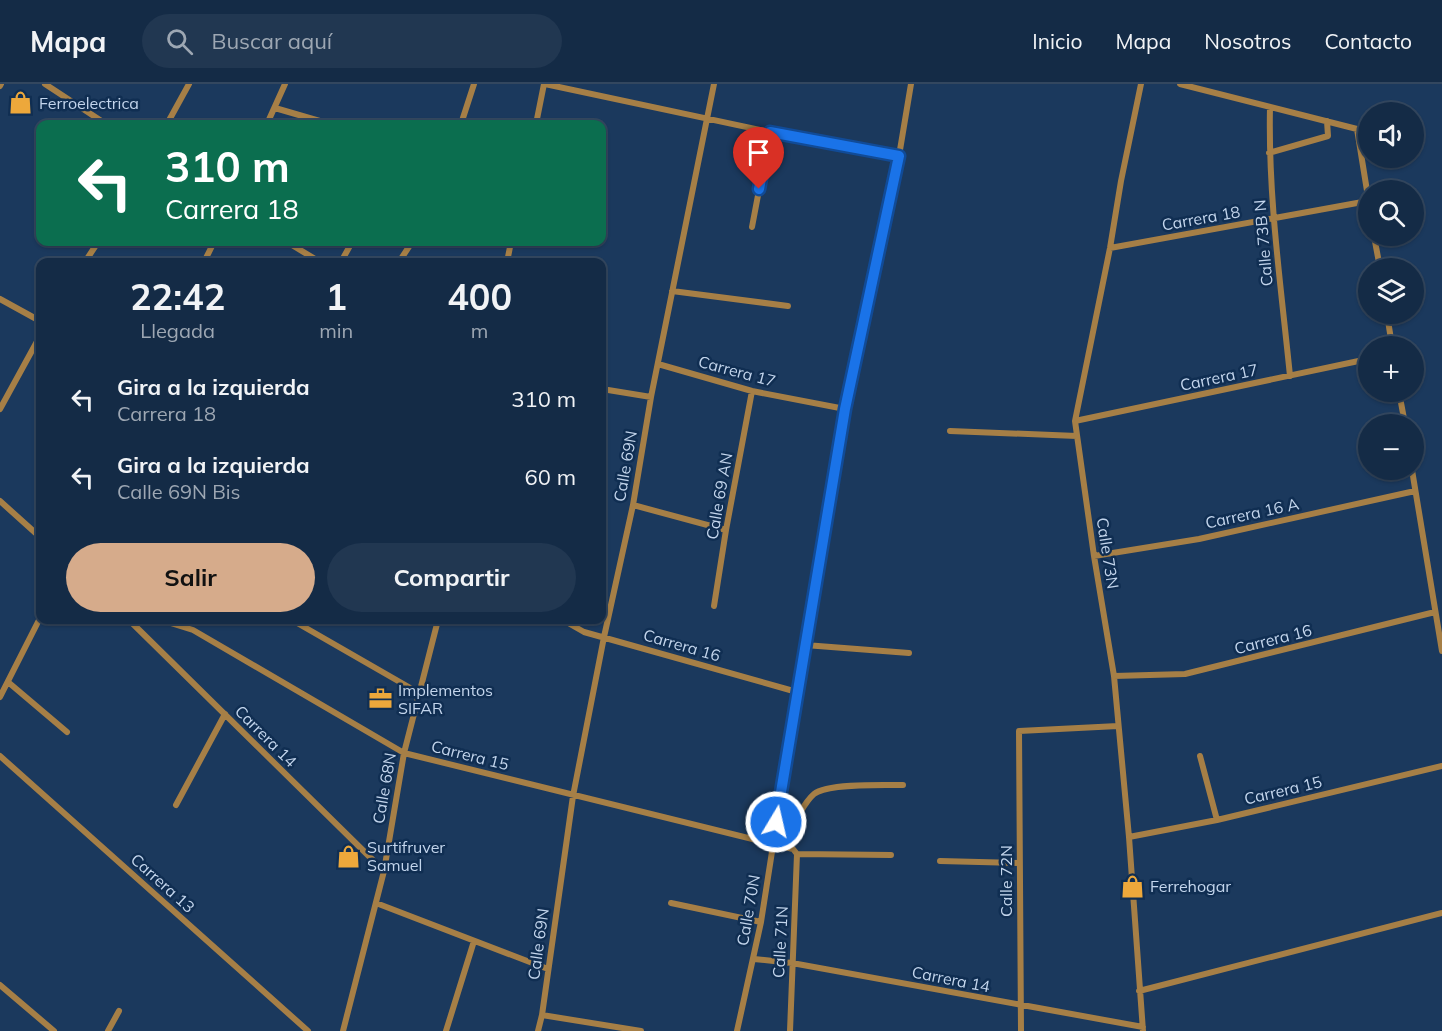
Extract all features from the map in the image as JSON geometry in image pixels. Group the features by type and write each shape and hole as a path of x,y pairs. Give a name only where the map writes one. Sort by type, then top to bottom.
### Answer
{"street":[{"path":"45,84 100,120"},
{"path":"170,120 189,84"},
{"path":"269,120 285,84"},
{"path":"462,120 474,84"},
{"path":"537,120 544,84 770,132 899,156"},
{"name":"Calle 69N","path":"538,1031 573,796 633,505 651,397 714,84"},
{"name":"Calle 70N","path":"736,1031 761,922 845,409 899,156 911,84"},
{"name":"Calle 73N","path":"1141,84 1075,421 1114,676 1143,1029"},
{"path":"1180,84 1357,129 1365,180"},
{"name":"Calle 73B N","path":"1270,107 1269,153 1290,376"},
{"path":"275,108 316,120"},
{"path":"1269,153 1328,136 1327,121"},
{"path":"752,227 770,132"},
{"name":"Carrera 18","path":"1110,248 1358,203"},
{"path":"294,246 313,258"},
{"path":"672,291 788,306"},
{"path":"0,299 36,319"},
{"path":"0,409 36,343"},
{"name":"Carrera 17","path":"1075,421 1358,361"},
{"name":"Carrera 17","path":"658,364 752,391 845,409"},
{"path":"606,390 651,397"},
{"name":"Calle 69 AN","path":"714,606 752,391"},
{"path":"950,431 1077,436"},
{"path":"1413,480 1442,651"},
{"name":"Carrera 16 A","path":"1094,556 1198,539 1415,491"},
{"path":"0,501 36,533"},
{"path":"633,505 726,530"},
{"name":"Carrera 16","path":"1114,676 1185,674 1435,612"},
{"path":"0,697 37,624"},
{"name":"Carrera 14","path":"133,624 384,871"},
{"name":"Carrera 15","path":"174,624 193,630 404,753 793,849 797,854"},
{"path":"299,624 419,693"},
{"name":"Calle 68N","path":"343,1031 384,871 404,753 437,624"},
{"name":"Carrera 16","path":"570,624 584,632 797,692"},
{"path":"805,645 909,652"},
{"path":"8,682 67,732"},
{"path":"176,805 225,714"},
{"name":"Calle 72N","path":"1020,1031 1019,731 1118,726"},
{"name":"Carrera 13","path":"0,756 308,1031"},
{"path":"1200,756 1217,820"},
{"name":"Carrera 15","path":"1129,837 1217,820 1442,766"},
{"path":"783,847 793,823 815,793 835,787 903,784"},
{"path":"797,854 891,855"},
{"name":"Calle 71N","path":"790,1031 797,854"},
{"path":"940,861 1019,863"},
{"path":"376,903 548,969"},
{"path":"671,903 761,922"},
{"path":"1139,991 1442,913"},
{"path":"446,1031 474,941"},
{"name":"Carrera 14","path":"754,959 792,963 1143,1029"},
{"path":"0,985 54,1031"},
{"path":"108,1031 119,1011"},
{"path":"542,1015 641,1031"}],"place":[{"name":"Ferroelectrica","path":"21,103"},
{"name":"Implementos SIFAR","path":"380,699"},
{"name":"Surtifruver Samuel","path":"349,856"},
{"name":"Ferrehogar","path":"1132,886"}],"route":[{"path":"759,189 770,132 899,156 845,409 776,822"}]}
